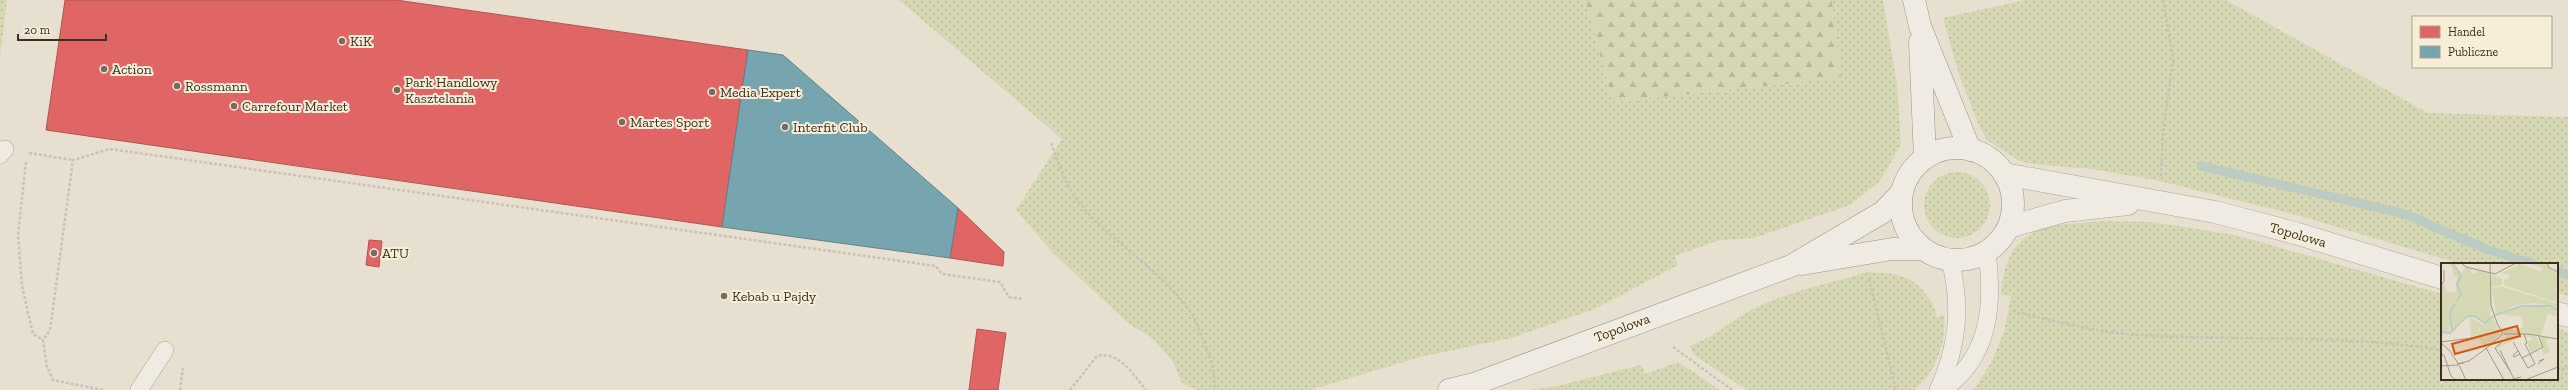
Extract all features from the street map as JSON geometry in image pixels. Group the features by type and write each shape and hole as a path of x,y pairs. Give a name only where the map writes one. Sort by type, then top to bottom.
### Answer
{"main road":[{"path":"1914,0 1920,26 1970,150"},
{"path":"1920,26 1925,158"},
{"path":"1954,148 1970,150 1995,163 2004,174 2013,200 2009,227 2000,241 1987,252 1969,259 1950,260 1935,256 1921,248 1908,233 1901,214 1901,193 1906,179 1914,167 1925,158 1939,151 1954,148"},
{"name":"Topolowa","path":"2004,174 2215,212 2296,233 2441,278"},
{"name":"Topolowa","path":"1461,389 1791,266 1883,212 1901,193"},
{"name":"Topolowa","path":"2009,227 2064,211 2155,201"},
{"name":"Topolowa","path":"1791,266 1892,249 1921,248"},
{"path":"2558,313 2568,316"}],"lane":[{"path":"1942,390 1959,378 1974,358 1984,334 1991,282 1987,252"},
{"path":"1938,390 1948,368 1956,334 1958,306 1956,284 1950,260"},
{"path":"139,390 165,350"}],"path":[{"path":"2155,201 2173,60 2163,0"},
{"path":"1052,143 1066,184 1078,202 1096,222 1166,285 1194,318 1210,356 1215,379 1214,390"},
{"path":"43,340 33,334 28,318 22,286 18,241 27,153 74,160 110,149 936,266 942,274 1000,282 1009,297 1023,299"},
{"path":"74,160 50,330 43,340 47,367 53,380 103,390"},
{"path":"1868,277 1896,390"},
{"path":"2012,311 2064,324 2137,335 2342,340 2441,350"},
{"path":"1673,347 1732,390"},
{"path":"1070,390 1097,356 1105,354 1114,356 1146,390"},
{"path":"180,390 184,361"},
{"path":"2558,368 2568,369"}],"green space":[{"path":"0,0 7,0 0,57"},
{"path":"899,0 1585,0 1613,102 1841,78 1832,0 1883,0 1897,84 1901,145 1879,182 1850,205 1754,238 1720,240 1675,256 1678,265 1595,309 1511,338 1420,357 1310,390 1196,390 1182,383 1173,362 1154,340 1128,323 1052,252 1016,210 1062,139"},
{"path":"1585,0 1832,0 1841,78 1613,102"},
{"path":"2026,0 2226,0 2428,113 2568,117 2568,296 2558,293 2558,263 2458,263 2297,215 2160,181 2092,169 2031,164 2018,160 1987,140 1977,121 1958,71 1943,18"},
{"path":"1951,172 1963,172 1975,177 1985,187 1990,199 1988,218 1975,233 1963,238 1951,238 1939,233 1929,223 1924,211 1924,199 1929,187 1939,177"},
{"path":"2108,221 2152,222 2235,235 2441,294 2441,380 2558,380 2558,328 2568,332 2568,390 1974,390 1991,363 2004,332 2011,296 2001,294 2005,271 2012,253 2021,241 2034,232 2067,224"},
{"path":"1868,272 1894,274 1909,279 1922,289 1928,297 1935,309 1936,317 1944,315 1944,336 1938,356 1922,383 1914,390 1747,390 1694,355 1690,346 1706,339 1751,310 1778,298 1808,288"},
{"path":"1678,362 1720,390 1530,390 1557,386 1641,365 1645,374"}],"building: Handel":[{"name":"Park Handlowy Kasztelania","path":"65,0 396,0 748,50 722,227 46,130"},
{"path":"958,208 1004,252 1003,266 950,258"},
{"name":"ATU","path":"369,240 382,241 379,267 366,265"},
{"path":"977,329 1006,333 998,390 969,390"}],"building: Publiczne":[{"path":"748,50 783,55 958,208 950,258 722,227"}],"waterway":[{"path":"2201,166 2405,214 2486,249 2531,263"},
{"path":"2558,271 2568,275"}],"place":[{"name":"KiK","path":"342,41"},
{"name":"Action","path":"104,69"},
{"name":"Rossmann","path":"177,86"},
{"name":"Park Handlowy Kasztelania","path":"397,90"},
{"name":"Media Expert","path":"712,92"},
{"name":"Carrefour Market","path":"234,106"},
{"name":"Martes Sport","path":"622,122"},
{"name":"Interfit Club","path":"785,127"},
{"name":"ATU","path":"374,253"},
{"name":"Kebab u Pajdy","path":"724,296"}]}
